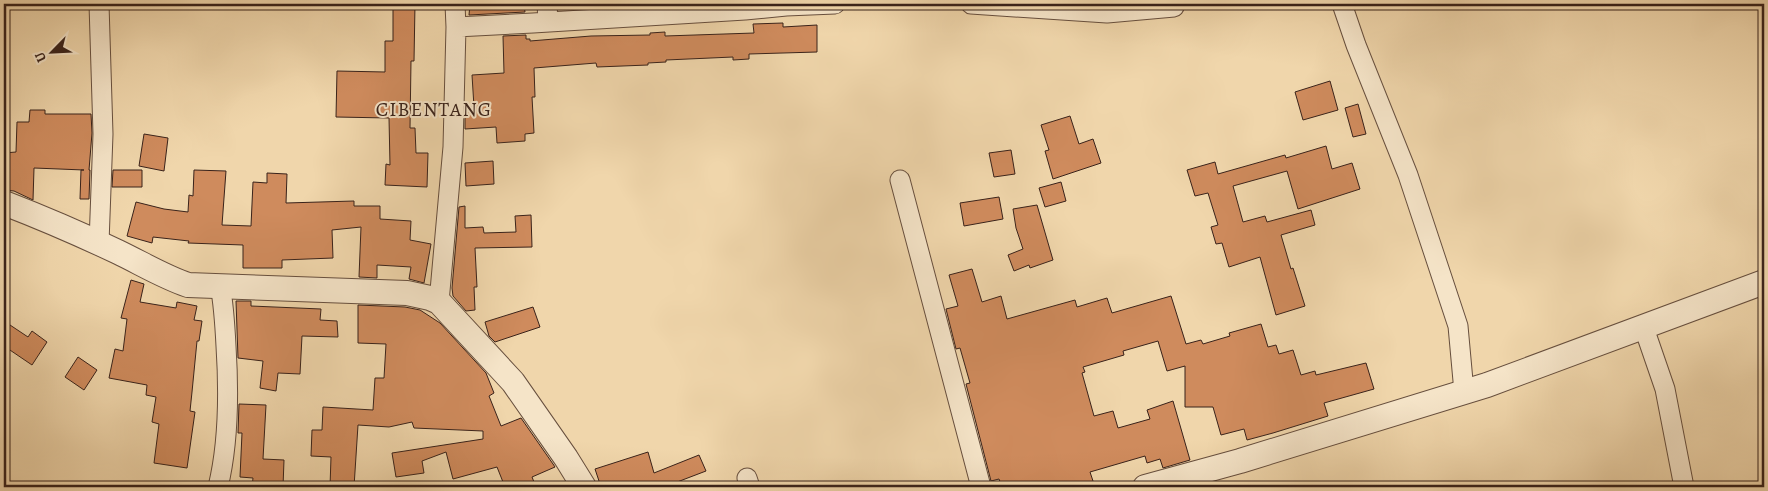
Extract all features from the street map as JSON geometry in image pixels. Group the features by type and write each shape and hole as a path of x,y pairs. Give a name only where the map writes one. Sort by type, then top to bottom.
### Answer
{"street":[{"path":"99,4 103,134 99,243"},
{"path":"439,302 453,147 455,4"},
{"path":"456,27 547,13 700,8 745,10 835,4"},
{"path":"971,4 1107,13 1174,7"},
{"path":"1342,4 1408,175 1458,326 1464,392"},
{"path":"900,180 981,487"},
{"path":"4,203 60,225 171,279 188,285 407,293 439,302 513,382 584,487"},
{"path":"1145,487 1240,461 1464,392 1644,328 1764,282"},
{"path":"218,487 224,462 228,384 224,304 220,286"},
{"path":"1644,328 1665,389 1684,487"}],"building":[{"path":"393,4 415,4 414,61 411,61 410,128 415,128 416,153 428,153 427,187 385,185 386,164 390,165 389,118 336,117 337,71 385,72 385,41 393,41"},
{"path":"470,4 524,4 525,12 469,15"},
{"path":"783,23 783,27 817,25 817,52 749,54 749,59 733,60 733,57 666,60 666,62 648,63 648,65 597,67 596,63 534,68 535,97 532,97 534,133 525,134 525,141 497,143 496,127 465,129 465,107 474,107 472,75 504,73 503,36 526,35 526,39 530,39 530,41 591,36 650,35 650,33 665,32 665,36 754,33 753,24"},
{"path":"1330,81 1338,110 1303,120 1295,92"},
{"path":"1358,104 1366,134 1353,137 1345,108"},
{"path":"30,110 45,110 45,114 91,114 89,199 80,199 81,170 84,170 34,168 33,200 14,191 4,190 4,153 16,152 17,122 29,122"},
{"path":"1070,116 1079,144 1093,139 1101,163 1053,179 1045,151 1049,150 1041,125"},
{"path":"144,134 168,138 164,171 139,166"},
{"path":"1326,146 1332,169 1352,163 1360,189 1298,209 1287,171 1233,186 1243,222 1265,216 1267,222 1311,210 1315,225 1281,235 1305,306 1276,315 1260,257 1229,267 1222,243 1216,244 1211,227 1218,225 1208,193 1195,196 1187,170 1215,162 1218,174 1285,155 1286,158"},
{"path":"1011,150 1015,174 994,177 989,153"},
{"path":"493,161 494,184 466,186 465,163"},
{"path":"113,170 142,170 142,187 112,187"},
{"path":"194,170 226,171 222,225 251,226 253,182 267,183 267,173 287,174 286,203 354,201 354,206 380,206 380,219 411,221 410,240 431,244 424,283 409,279 411,267 377,265 377,278 359,277 361,227 332,230 333,258 282,260 282,268 243,268 243,245 188,243 189,241 153,237 152,243 127,236 136,202 164,209 188,212 189,195 193,196"},
{"path":"1061,182 1066,201 1045,207 1039,188"},
{"path":"999,197 1003,219 964,226 960,203"},
{"path":"1037,205 1053,260 1030,268 1029,265 1014,271 1008,255 1023,249 1016,228 1013,209"},
{"path":"465,206 465,228 483,227 484,233 516,232 515,216 531,215 532,247 475,248 477,287 474,287 475,310 466,311 453,296 452,288 459,207"},
{"path":"972,269 982,302 1001,296 1007,319 1075,300 1077,307 1107,298 1112,313 1171,296 1186,344 1201,340 1203,344 1230,336 1229,333 1261,324 1268,347 1276,345 1279,354 1293,350 1301,375 1315,371 1316,375 1366,363 1374,389 1324,403 1328,416 1273,433 1247,440 1244,429 1221,435 1213,407 1185,407 1185,366 1167,371 1158,341 1123,351 1124,355 1083,367 1085,372 1082,373 1094,416 1113,411 1118,428 1150,419 1147,410 1173,401 1190,460 1163,468 1160,459 1147,463 1145,456 1090,472 1095,487 1002,487 999,479 991,481 966,384 970,383 960,348 956,349 946,309 958,306 949,275"},
{"path":"131,280 144,284 140,302 176,308 177,302 197,306 194,320 202,321 199,341 197,341 190,411 195,412 187,468 154,463 159,424 152,422 156,397 146,395 147,385 109,378 115,349 123,351 127,319 121,318"},
{"path":"236,301 251,301 251,306 321,309 320,320 337,321 338,337 302,336 300,374 278,373 276,391 260,388 263,361 238,358"},
{"path":"358,305 405,307 420,310 440,323 486,373 494,393 489,396 501,426 521,418 555,467 532,477 536,487 505,487 497,467 453,479 446,452 422,461 424,473 396,477 392,453 483,439 483,431 414,428 412,422 389,427 358,425 354,487 330,487 331,457 311,456 312,430 322,430 323,407 373,410 375,378 384,378 386,344 358,343"},
{"path":"533,307 540,327 495,342 489,336 485,322"},
{"path":"4,321 28,337 32,331 47,342 32,365 4,346"},
{"path":"78,357 97,370 84,390 65,377"},
{"path":"239,404 266,405 263,459 284,460 283,487 252,487 253,478 240,477 242,433 238,433"},
{"path":"648,452 654,473 699,455 706,471 664,487 601,487 595,469"}],"district":[{"name":"CIBENTANG","path":"434,109"}]}
